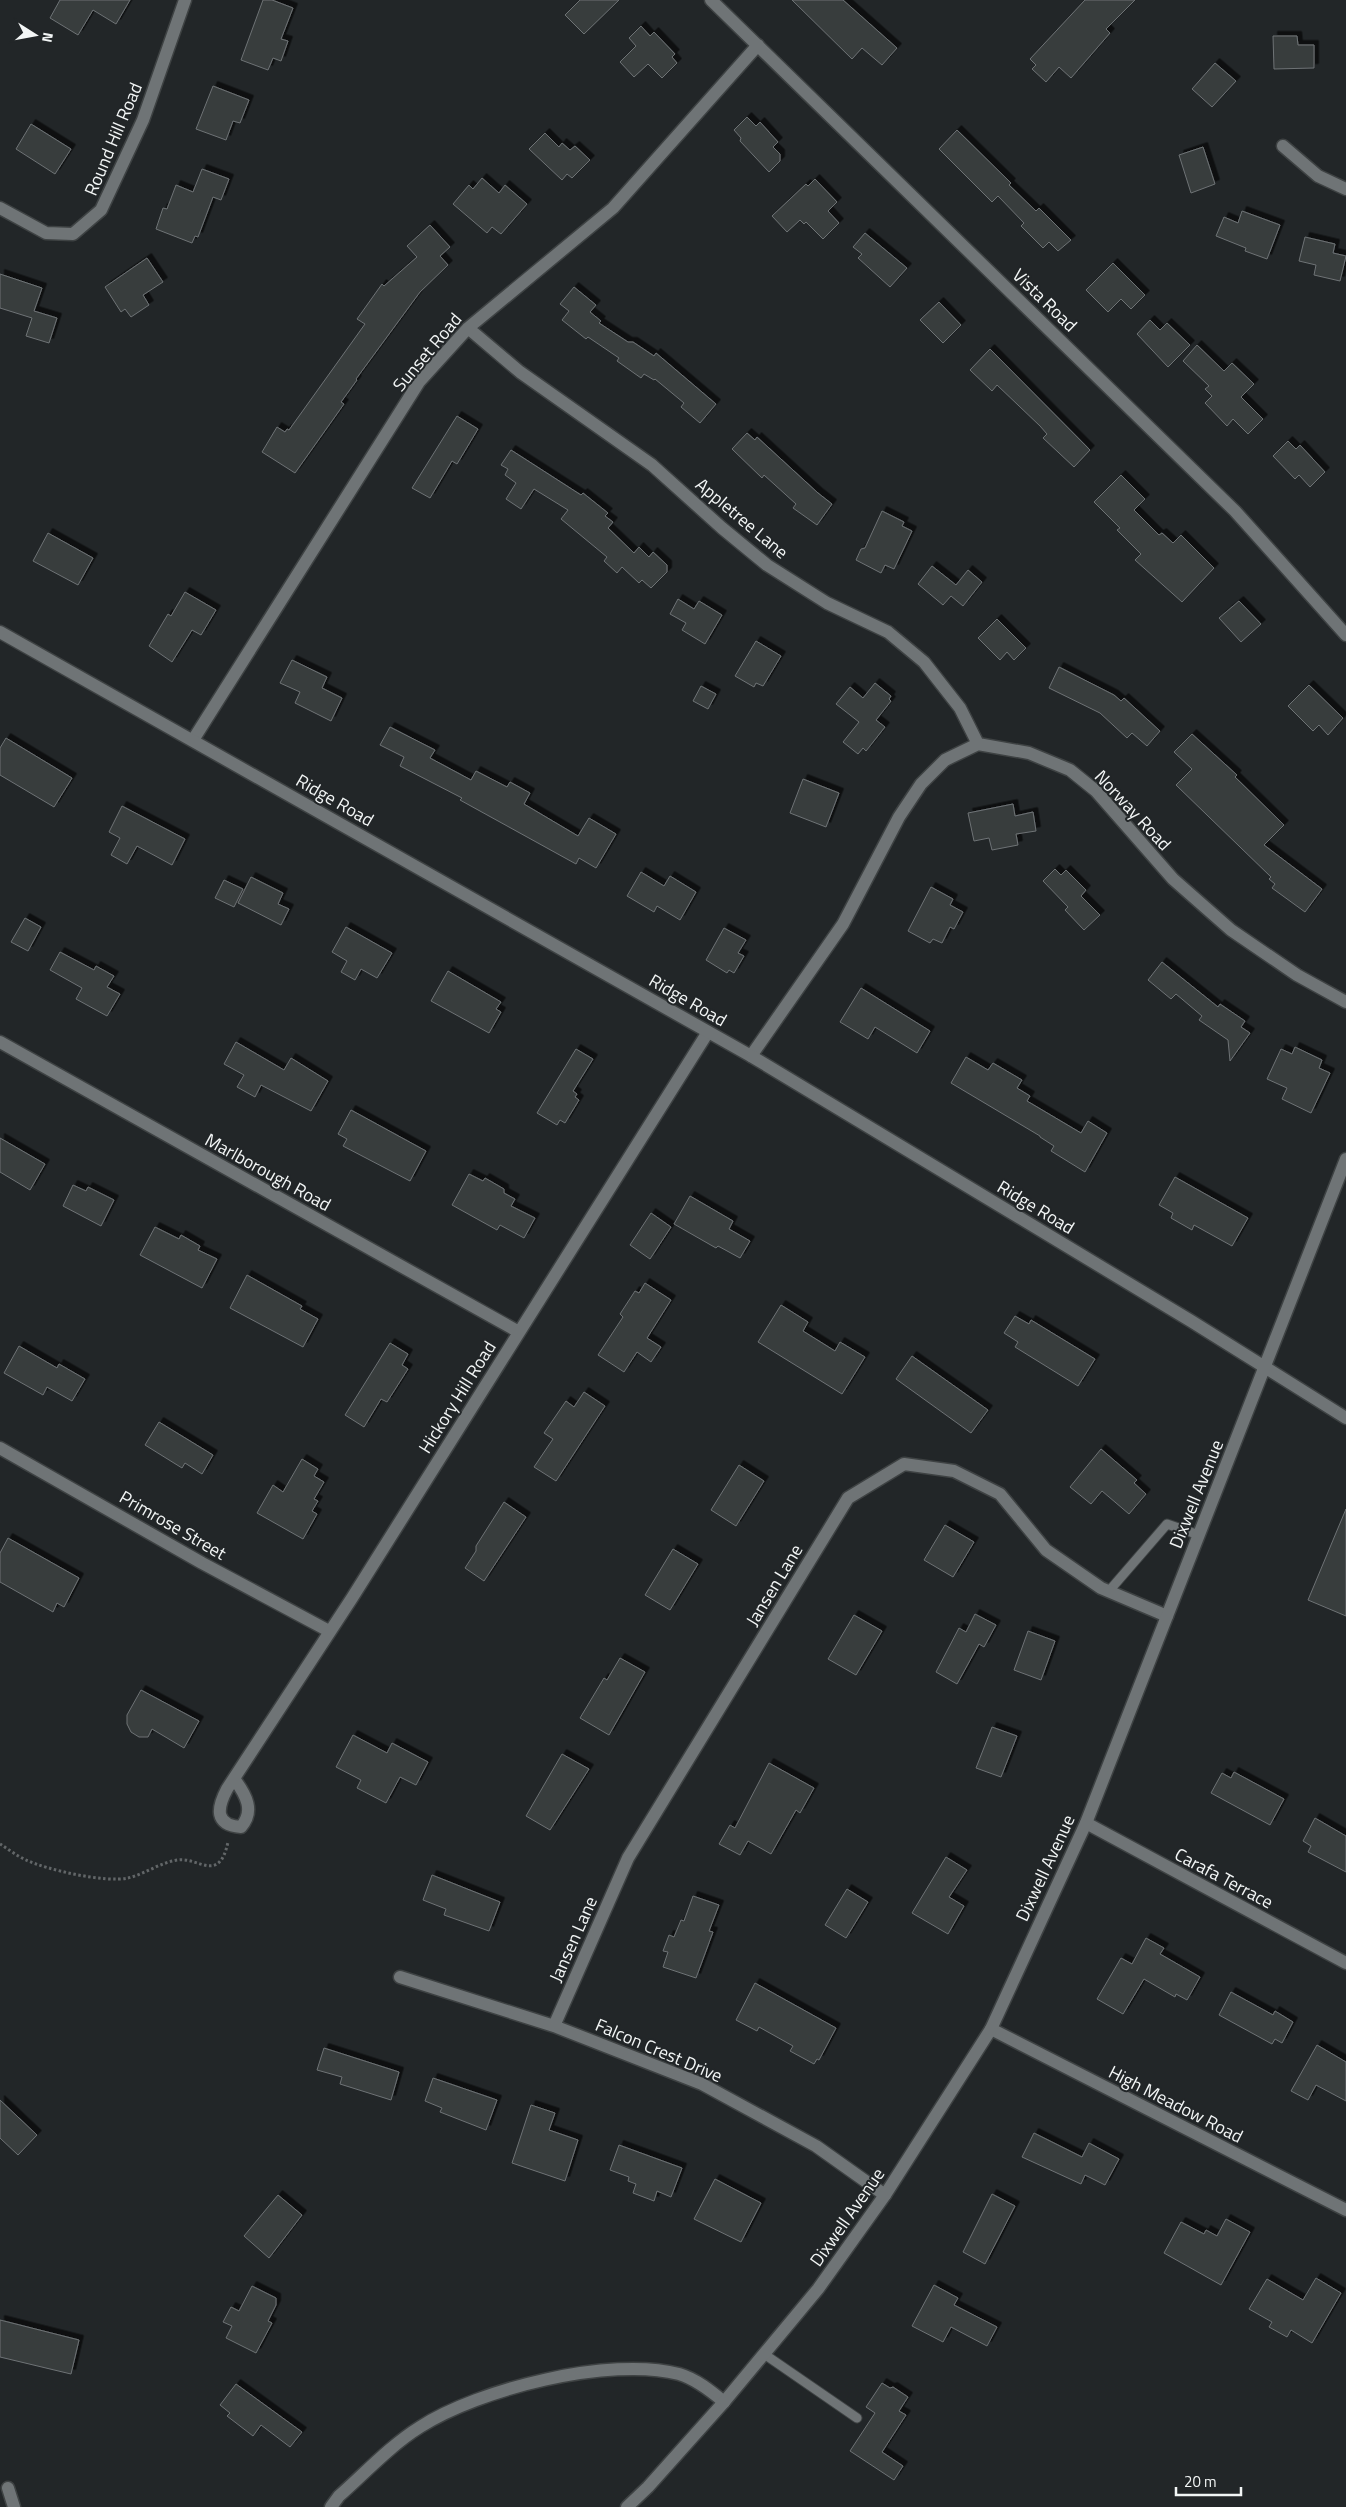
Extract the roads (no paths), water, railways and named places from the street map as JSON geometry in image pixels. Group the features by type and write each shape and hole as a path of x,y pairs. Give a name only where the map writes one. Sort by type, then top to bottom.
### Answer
{"street":[{"name":"Round Hill Road","path":"0,208 46,233 73,234 101,210 143,120 185,0"},
{"name":"Vista Road","path":"711,0 1236,512 1346,634"},
{"name":"Sunset Road","path":"193,740 419,382 468,328 613,208 758,44"},
{"path":"1283,146 1318,176 1346,189"},
{"name":"Appletree Lane","path":"468,328 520,372 652,465 722,528 767,565 827,603 888,632 924,662 960,708 978,744"},
{"name":"Ridge Road","path":"0,632 751,1056 1346,1418"},
{"path":"751,1056 843,924 899,817 921,784 945,760 978,744"},
{"name":"Norway Road","path":"978,744 1029,753 1070,770 1096,791 1173,879 1231,930 1297,975 1346,1002"},
{"name":"Hickory Hill Road","path":"234,1780 247,1798 249,1808 246,1821 241,1827 232,1827 224,1823 220,1815 219,1803 352,1598 708,1032"},
{"name":"Marlborough Road","path":"0,1042 519,1332"},
{"name":"Dixwell Avenue","path":"627,2507 648,2487 724,2402 818,2289 885,2195 991,2029 1086,1823 1346,1159"},
{"name":"Primrose Street","path":"0,1448 202,1563 329,1631"},
{"name":"Jansen Lane","path":"554,2026 628,1858 848,1498 904,1464 954,1471 1000,1494 1046,1550 1110,1591 1167,1616"},
{"name":"Carafa Terrace","path":"1086,1823 1346,1963"},
{"name":"Falcon Crest Drive","path":"400,1976 554,2026 702,2084 816,2146 885,2195"},
{"name":"High Meadow Road","path":"991,2029 1346,2210"},
{"path":"331,2507 346,2490 419,2427 492,2392 588,2373 653,2369 681,2374 704,2386 724,2402"},
{"path":"8,2488 14,2507"}],"lane":[{"path":"1110,1591 1167,1524 1199,1535"},
{"path":"764,2354 857,2418"}]}
